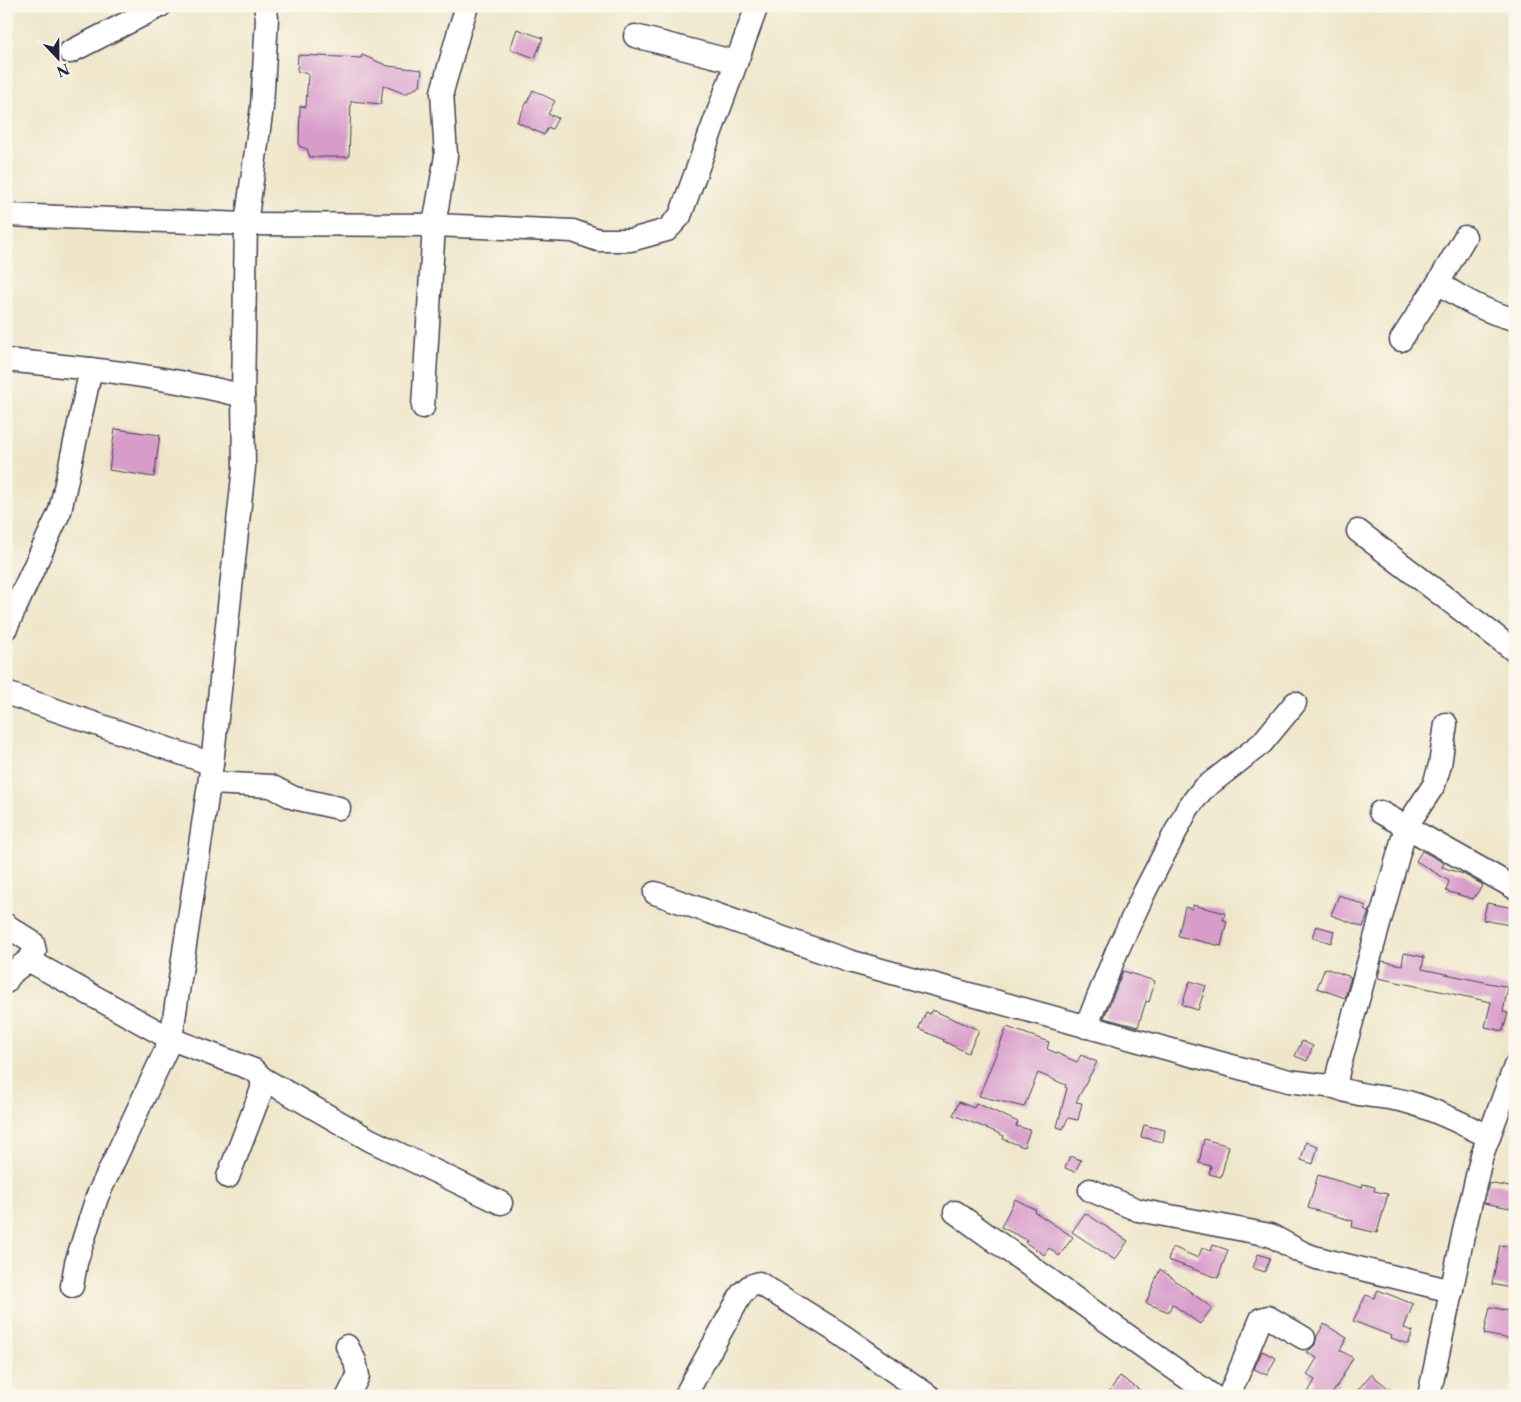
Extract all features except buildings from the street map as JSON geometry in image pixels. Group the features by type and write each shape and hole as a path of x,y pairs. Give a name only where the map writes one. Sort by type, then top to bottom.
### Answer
{"street":[{"path":"70,52 160,6"},
{"path":"72,1286 76,1264 98,1197 171,1039 211,774 244,466 243,396 246,224 262,107 267,18 265,6"},
{"path":"6,214 246,224 434,225 573,231 598,240 631,240 667,230 680,216 757,6"},
{"path":"423,407 434,225 446,156 442,92 461,9"},
{"path":"636,36 736,62"},
{"path":"1401,340 1465,237"},
{"path":"1438,283 1471,303 1502,316 1515,319"},
{"path":"6,360 91,369 202,386 243,396"},
{"path":"6,628 60,512 91,369"},
{"path":"1358,531 1515,651"},
{"path":"6,693 211,774 271,786 294,798 339,808"},
{"path":"1086,1027 1144,891 1188,808 1202,790 1262,743 1295,703"},
{"path":"1335,1087 1406,827 1434,785 1440,765 1446,724"},
{"path":"1380,812 1515,888"},
{"path":"655,893 849,961 1289,1081 1335,1087 1356,1095 1410,1103 1457,1120 1489,1137"},
{"path":"6,925 33,943 35,951 30,961 11,972 6,982"},
{"path":"30,961 171,1039 254,1070 262,1078 370,1140 501,1203"},
{"path":"1429,1396 1482,1155 1515,1066"},
{"path":"228,1177 262,1089 262,1078"},
{"path":"1090,1190 1138,1210 1270,1235 1316,1258 1452,1291"},
{"path":"955,1212 1214,1396"},
{"path":"685,1396 742,1293 750,1286 759,1283 842,1335 929,1396"},
{"path":"1229,1396 1261,1319 1268,1317 1304,1338"},
{"path":"347,1346 355,1361 358,1376 348,1396"}]}
